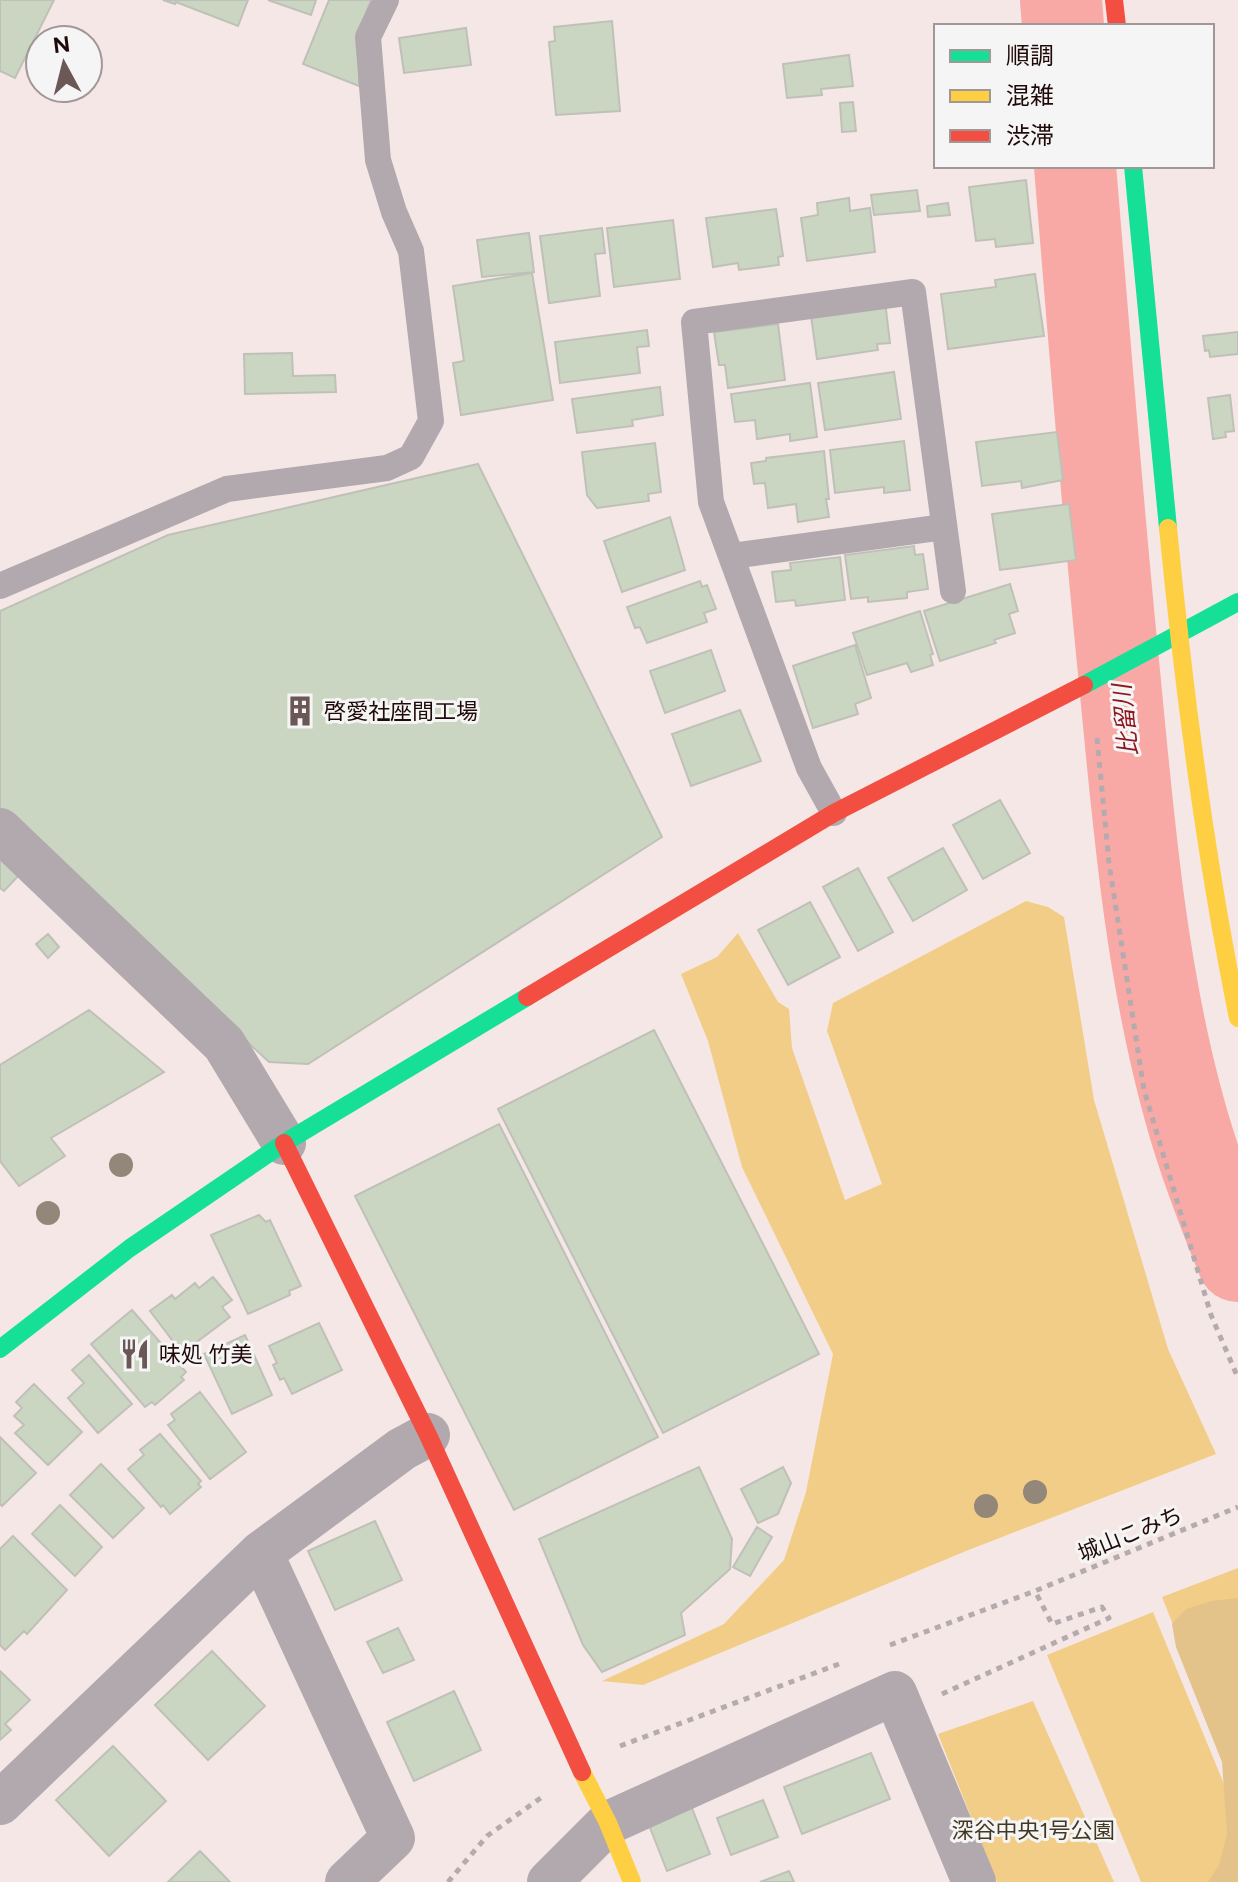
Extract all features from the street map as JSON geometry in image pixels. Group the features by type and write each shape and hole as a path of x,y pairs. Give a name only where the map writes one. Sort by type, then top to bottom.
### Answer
{"street":[{"path":"1114,0 1117,24"},
{"path":"1133,168 1179,636 1210,874 1238,1018"},
{"path":"0,1349 130,1248 284,1143 834,813 1155,649 1238,602"},
{"path":"0,830 224,1044 284,1143 428,1435 608,1823 632,1882"},
{"path":"0,1803 261,1553 402,1449 428,1435"},
{"path":"261,1553 393,1838 347,1882"},
{"path":"549,1882 608,1823 895,1693 974,1882"}],"lane":[{"path":"0,586 227,489 387,468 411,457 431,421 411,251 394,212 378,160 368,37 386,0"},
{"path":"834,813 809,768 711,502 694,322 913,292 953,591"},
{"path":"732,556 944,527"}],"path":[{"path":"1097,738 1109,863 1144,1090 1211,1315 1238,1378"},
{"name":"城山こみち","path":"902,1711 1109,1618 1102,1607 1052,1624 1035,1591 1238,1507"}],"green space":[{"path":"1026,901 1048,907 1064,917 1094,1100 1168,1349 1216,1454 966,1551 643,1685 602,1681 724,1624 784,1560 806,1492 833,1354 742,1167 708,1041 681,974 717,957 738,933 778,1002 789,1009 792,1048 845,1200 882,1184 827,1031 833,1003"},
{"path":"1238,1568 1238,1788 1162,1597"},
{"path":"1153,1612 1238,1818 1214,1882 1141,1882 1047,1655"},
{"name":"深谷中央1号公園","path":"1033,1701 1114,1882 997,1882 938,1734"}],"shaded area":[{"path":"1238,1598 1238,1882 1208,1882 1219,1865 1227,1834 1222,1762 1176,1647 1172,1624 1186,1609 1211,1601"}],"building":[{"path":"0,0 54,0 42,24 24,24 24,60 15,78 0,71"},
{"path":"163,0 248,0 238,26"},
{"path":"268,0 316,0 311,15"},
{"path":"329,0 371,0 359,30 359,86 303,64"},
{"path":"612,21 620,111 556,115 549,42 555,41 554,27"},
{"path":"466,28 471,65 404,73 399,38"},
{"path":"849,55 853,86 821,89 822,95 787,98 783,64"},
{"path":"853,102 856,131 842,132 840,103"},
{"path":"1026,180 1033,243 996,247 995,239 976,241 969,187"},
{"path":"917,190 920,211 874,215 871,195"},
{"path":"849,198 850,211 870,208 875,252 807,261 801,218 818,215 817,203"},
{"path":"948,203 950,215 928,217 927,206"},
{"path":"776,209 783,256 778,257 779,265 739,270 738,263 713,267 706,218"},
{"path":"673,220 680,279 614,287 607,228"},
{"path":"602,228 605,253 595,254 600,296 549,303 540,236"},
{"path":"529,233 534,272 482,277 477,240"},
{"path":"532,273 553,400 461,415 453,363 464,361 453,286"},
{"path":"1035,274 1044,336 948,349 941,294 996,287 995,280"},
{"path":"885,301 890,343 877,344 878,350 817,359 811,316"},
{"path":"778,324 785,380 728,388 725,365 719,365 714,332"},
{"path":"647,330 649,346 637,347 640,373 560,383 555,342"},
{"path":"1238,332 1238,354 1210,357 1209,350 1205,351 1203,336"},
{"path":"292,353 293,376 335,375 336,392 245,394 244,354"},
{"path":"894,372 901,419 825,430 818,383"},
{"path":"810,383 817,437 790,441 790,434 757,439 755,420 735,422 731,394"},
{"path":"660,387 663,415 632,420 633,426 577,433 572,399"},
{"path":"1230,395 1234,431 1225,432 1226,437 1213,439 1208,398"},
{"path":"1057,432 1063,480 1022,488 1021,481 982,486 976,442"},
{"path":"904,441 910,490 884,493 884,487 835,493 830,450"},
{"path":"655,443 661,492 648,494 649,501 597,508 587,495 582,452"},
{"path":"824,451 829,517 798,522 796,504 768,508 765,483 754,484 751,463 766,461 766,458"},
{"name":"啓愛社座間工場","path":"478,464 662,837 308,1064 269,1062 0,811 0,611 168,535"},
{"path":"1069,504 1076,560 1000,570 992,514"},
{"path":"670,517 685,570 622,592 604,541"},
{"path":"914,546 915,555 923,554 928,589 907,592 907,598 868,602 868,597 851,599 845,555"},
{"path":"840,557 845,600 796,606 795,600 776,602 772,572 791,570 790,563"},
{"path":"700,581 702,587 707,585 716,609 704,613 707,622 647,643 640,627 635,628 627,607"},
{"path":"1010,584 1018,611 1009,614 1015,633 994,640 996,643 940,661 924,611"},
{"path":"920,611 933,654 930,655 933,665 911,672 907,663 867,675 853,633"},
{"path":"855,645 871,698 855,704 858,714 813,728 793,666"},
{"path":"711,650 725,691 665,713 650,671"},
{"path":"740,710 761,761 691,786 672,734"},
{"path":"1000,800 1030,853 983,879 953,825"},
{"path":"943,848 967,890 913,921 888,878"},
{"path":"0,856 21,873 4,891 0,888"},
{"path":"858,868 893,932 858,951 823,887"},
{"path":"810,902 840,957 788,985 758,930"},
{"path":"48,934 59,947 48,958 36,944"},
{"path":"89,1010 164,1072 51,1138 65,1156 19,1186 0,1161 0,1065"},
{"path":"654,1030 819,1354 663,1433 498,1109"},
{"path":"499,1124 658,1437 514,1510 355,1196"},
{"path":"259,1215 266,1222 270,1220 301,1286 289,1291 290,1295 248,1314 211,1235"},
{"path":"213,1277 232,1300 222,1307 230,1317 182,1353 150,1311 172,1295 175,1299 195,1283 199,1288"},
{"path":"132,1310 186,1372 181,1377 184,1380 155,1405 152,1402 145,1407 91,1344"},
{"path":"319,1323 342,1370 292,1394 284,1378 280,1380 269,1346"},
{"path":"245,1335 272,1395 232,1414 204,1354"},
{"path":"89,1355 132,1404 98,1433 68,1398 84,1383 72,1370"},
{"path":"34,1384 82,1432 48,1465 15,1433 24,1425 14,1416 22,1408 16,1402"},
{"path":"200,1392 246,1452 210,1479 168,1425 175,1420 171,1414"},
{"path":"160,1434 201,1481 198,1484 201,1487 170,1514 128,1469 144,1455 140,1450"},
{"path":"0,1437 36,1473 2,1506 0,1504"},
{"path":"101,1464 144,1508 113,1538 70,1495"},
{"path":"699,1467 732,1539 730,1569 681,1613 685,1635 602,1672 583,1645 539,1539"},
{"path":"783,1467 791,1483 778,1514 758,1523 741,1489"},
{"path":"60,1505 102,1547 75,1576 32,1534"},
{"path":"375,1521 402,1580 335,1610 308,1551"},
{"path":"757,1527 772,1537 750,1576 733,1567"},
{"path":"13,1536 67,1590 27,1634 24,1631 5,1650 0,1645 0,1549"},
{"path":"398,1628 414,1660 383,1673 367,1642"},
{"path":"212,1651 265,1706 208,1760 155,1705"},
{"path":"0,1671 30,1700 5,1724 11,1730 0,1740"},
{"path":"454,1691 481,1750 414,1781 387,1722"},
{"path":"113,1746 166,1801 109,1856 56,1800"},
{"path":"871,1753 890,1799 802,1834 784,1787"},
{"path":"763,1800 778,1837 731,1855 717,1818"},
{"path":"692,1808 710,1854 667,1871 649,1825"},
{"path":"200,1851 230,1882 168,1882"},
{"path":"789,1871 794,1882 760,1882"}],"waterway":[{"name":"比留川","path":"1061,0 1063,24"},
{"name":"比留川","path":"1075,168 1113,609 1135,836 1150,946 1159,1001 1184,1108 1238,1261"}],"traffic: fast":[{"path":"1133,168 1168,528"},
{"path":"1084,685 1238,602"},
{"path":"0,1349 130,1248 284,1143 527,997"}],"traffic: slow":[{"path":"1168,528 1197,774 1215,896 1238,1018"},
{"path":"582,1772 608,1823 632,1882"}],"traffic: jam":[{"path":"1114,0 1117,24"},
{"path":"527,997 834,813 1084,685"},
{"path":"284,1143 428,1435 582,1772"}],"place":[{"name":"啓愛社座間工場","path":"300,711"},
{"name":"味処 竹美","path":"135,1354"}]}
